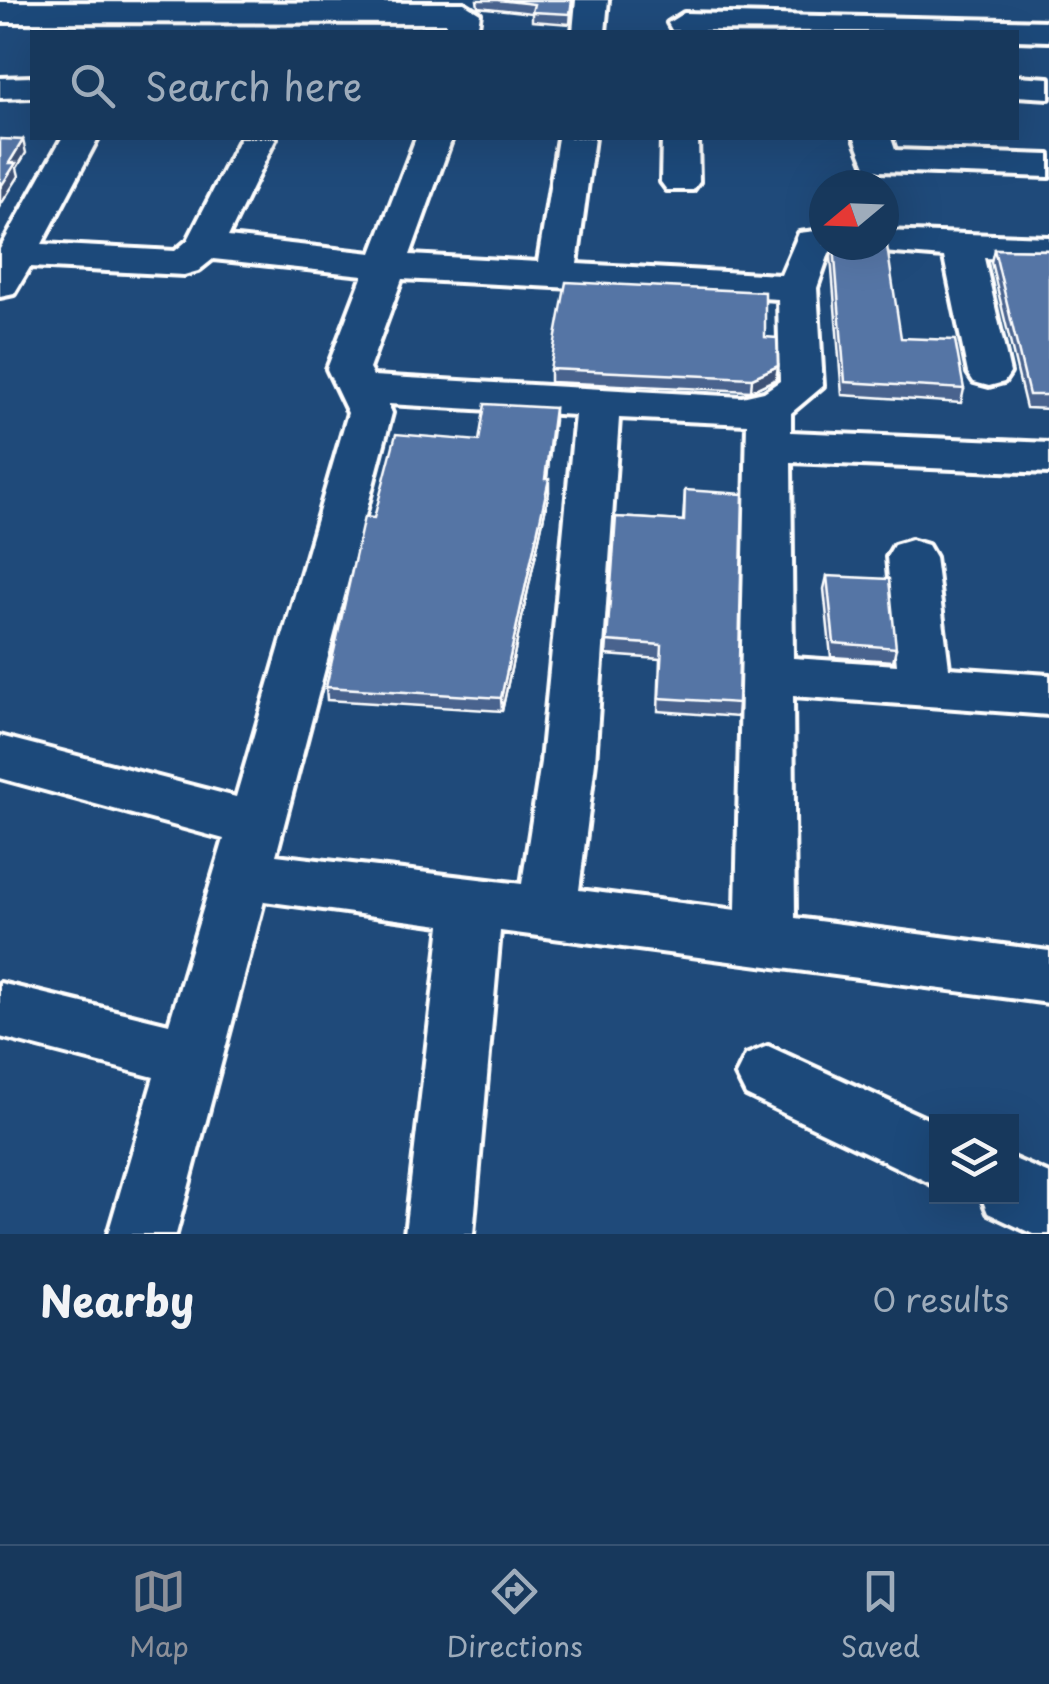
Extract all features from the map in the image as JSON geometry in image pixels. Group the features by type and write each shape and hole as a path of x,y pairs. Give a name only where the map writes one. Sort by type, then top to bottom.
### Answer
{"street":[{"path":"589,30 592,0"},
{"path":"0,12 288,6 448,15"},
{"path":"684,19 1002,14 1049,31"},
{"path":"1019,86 1049,88"},
{"path":"0,88 30,87"},
{"path":"8,270 79,140"},
{"path":"8,270 184,263 204,246 257,140"},
{"path":"142,1234 370,414 348,369 433,140"},
{"path":"556,275 576,140"},
{"path":"680,140 680,182"},
{"path":"874,140 880,160 1049,166"},
{"path":"899,244 1049,249"},
{"path":"204,246 385,266 797,288"},
{"path":"961,246 989,373"},
{"path":"765,942 769,425 802,386 797,288 809,250"},
{"path":"358,390 742,411 769,425 1049,458"},
{"path":"547,910 568,762 598,403"},
{"path":"912,557 926,686"},
{"path":"767,675 1049,695"},
{"path":"0,757 249,850 473,906 547,910 1049,977"},
{"path":"439,1234 473,906"},
{"path":"0,1010 190,1058"},
{"path":"768,1075 929,1152"},
{"path":"1019,1193 1049,1208"}],"building":[{"path":"498,0 572,0 570,14 532,12 534,4"},
{"path":"0,139 23,140 9,163 16,163 0,188"},
{"path":"994,249 1049,250 1049,395 1029,395"},
{"path":"835,260 889,260 901,338 955,340 964,389 845,382"},
{"path":"566,282 765,292 765,337 777,338 778,366 752,378 550,369"},
{"path":"485,404 554,408 545,479 549,479 501,698 326,687 364,517 374,518 396,434 479,441"},
{"path":"685,490 743,494 738,703 659,698 662,645 607,641 616,517 684,521"},
{"path":"827,576 889,579 896,648 834,643"}]}
